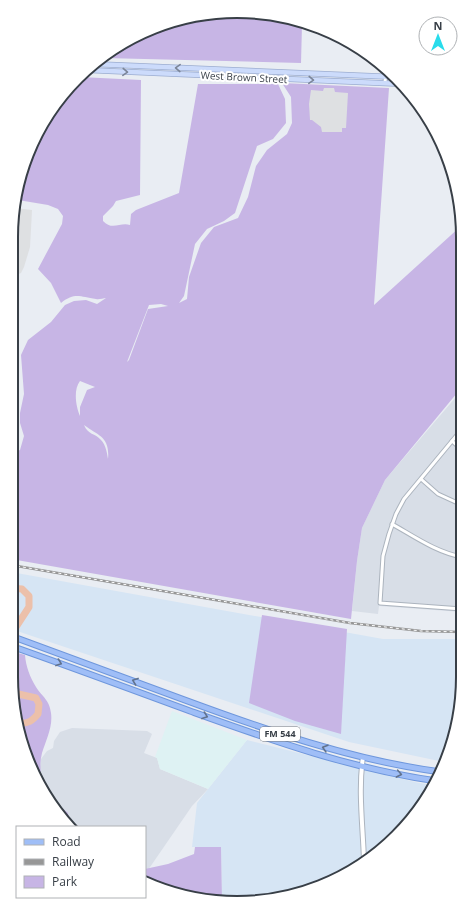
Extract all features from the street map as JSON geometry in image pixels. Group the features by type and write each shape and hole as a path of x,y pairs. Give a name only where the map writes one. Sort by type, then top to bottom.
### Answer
{"main road":[{"name":"West Brown Street","path":"102,64 385,77"},
{"name":"West Brown Street","path":"95,70 393,83"},
{"name":"FM 544","path":"18,639 268,730 363,757 434,771"},
{"name":"FM 544","path":"18,648 275,742 328,758 430,780"},
{"path":"168,703 172,695"}],"street":[{"path":"385,77 385,83"},
{"path":"456,436 404,499 392,524 383,556 380,603 456,609"},
{"path":"452,441 456,445"},
{"path":"420,479 438,494 456,502"},
{"path":"392,524 434,548 456,556"},
{"path":"363,757 361,804 364,856"}],"shaded area":[{"path":"324,88 334,88 335,92 348,93 346,128 342,128 342,132 322,132 321,127 310,120 309,104 311,90 323,91"},
{"path":"20,209 32,210 30,247 21,273 18,274 18,223"},
{"path":"456,397 456,612 379,606 378,614 352,611 362,528 385,480"},
{"path":"18,573 383,639 456,639 456,691 454,706 449,734 439,761 349,742 18,631"},
{"path":"172,711 247,740 208,789 160,769 157,758 155,757"},
{"path":"72,728 147,731 152,734 144,753 157,758 160,769 208,789 192,806 148,870 146,869 146,826 77,826 55,799 41,774 40,767 41,759 47,751 53,748 54,741 60,732"},
{"path":"247,740 428,784 411,810 392,832 359,859 321,879 294,889 251,896 222,896 221,847 192,847 197,803"}],"green space":[{"path":"223,18 251,18 280,22 302,28 301,63 111,58 140,41 180,25"},
{"path":"87,77 141,80 140,195 116,201 103,216 103,221 106,224 113,226 126,224 130,225 131,214 136,210 179,193 198,84 278,84 285,99 286,123 273,139 257,146 235,213 224,221 207,229 195,244 184,296 179,303 187,299 189,277 201,243 214,227 238,218 248,197 256,166 267,150 287,134 292,123 291,97 282,83 389,88 374,305 456,231 456,394 385,480 362,528 351,619 18,560 18,451 20,450 24,436 20,423 20,413 24,394 21,355 28,340 51,322 65,305 74,301 86,300 97,304 106,298 97,299 74,296 61,303 51,283 38,269 62,224 63,216 58,209 48,205 21,201 25,180 47,127 63,104","holes":["161,304 168,306 148,309 127,362 149,305","80,381 95,387 87,390 80,407 80,416 76,398 76,389","84,425 105,441 108,459 103,442 90,432"]},
{"path":"262,615 347,629 341,734 295,721 249,703"},
{"path":"18,653 25,655 27,668 32,679 50,708 51,723 41,761 41,774 25,734 22,720 18,691"},
{"path":"61,807 68,813 69,817"},
{"path":"195,847 221,847 222,896 180,889 146,876 146,869 168,864 194,854"}],"waterway":[{"path":"18,589 22,589 29,596 29,607 18,624"},
{"path":"18,694 36,698 39,704 38,714 30,722 23,723"}],"railway":[{"path":"18,566 350,623 421,631 456,632"}]}
